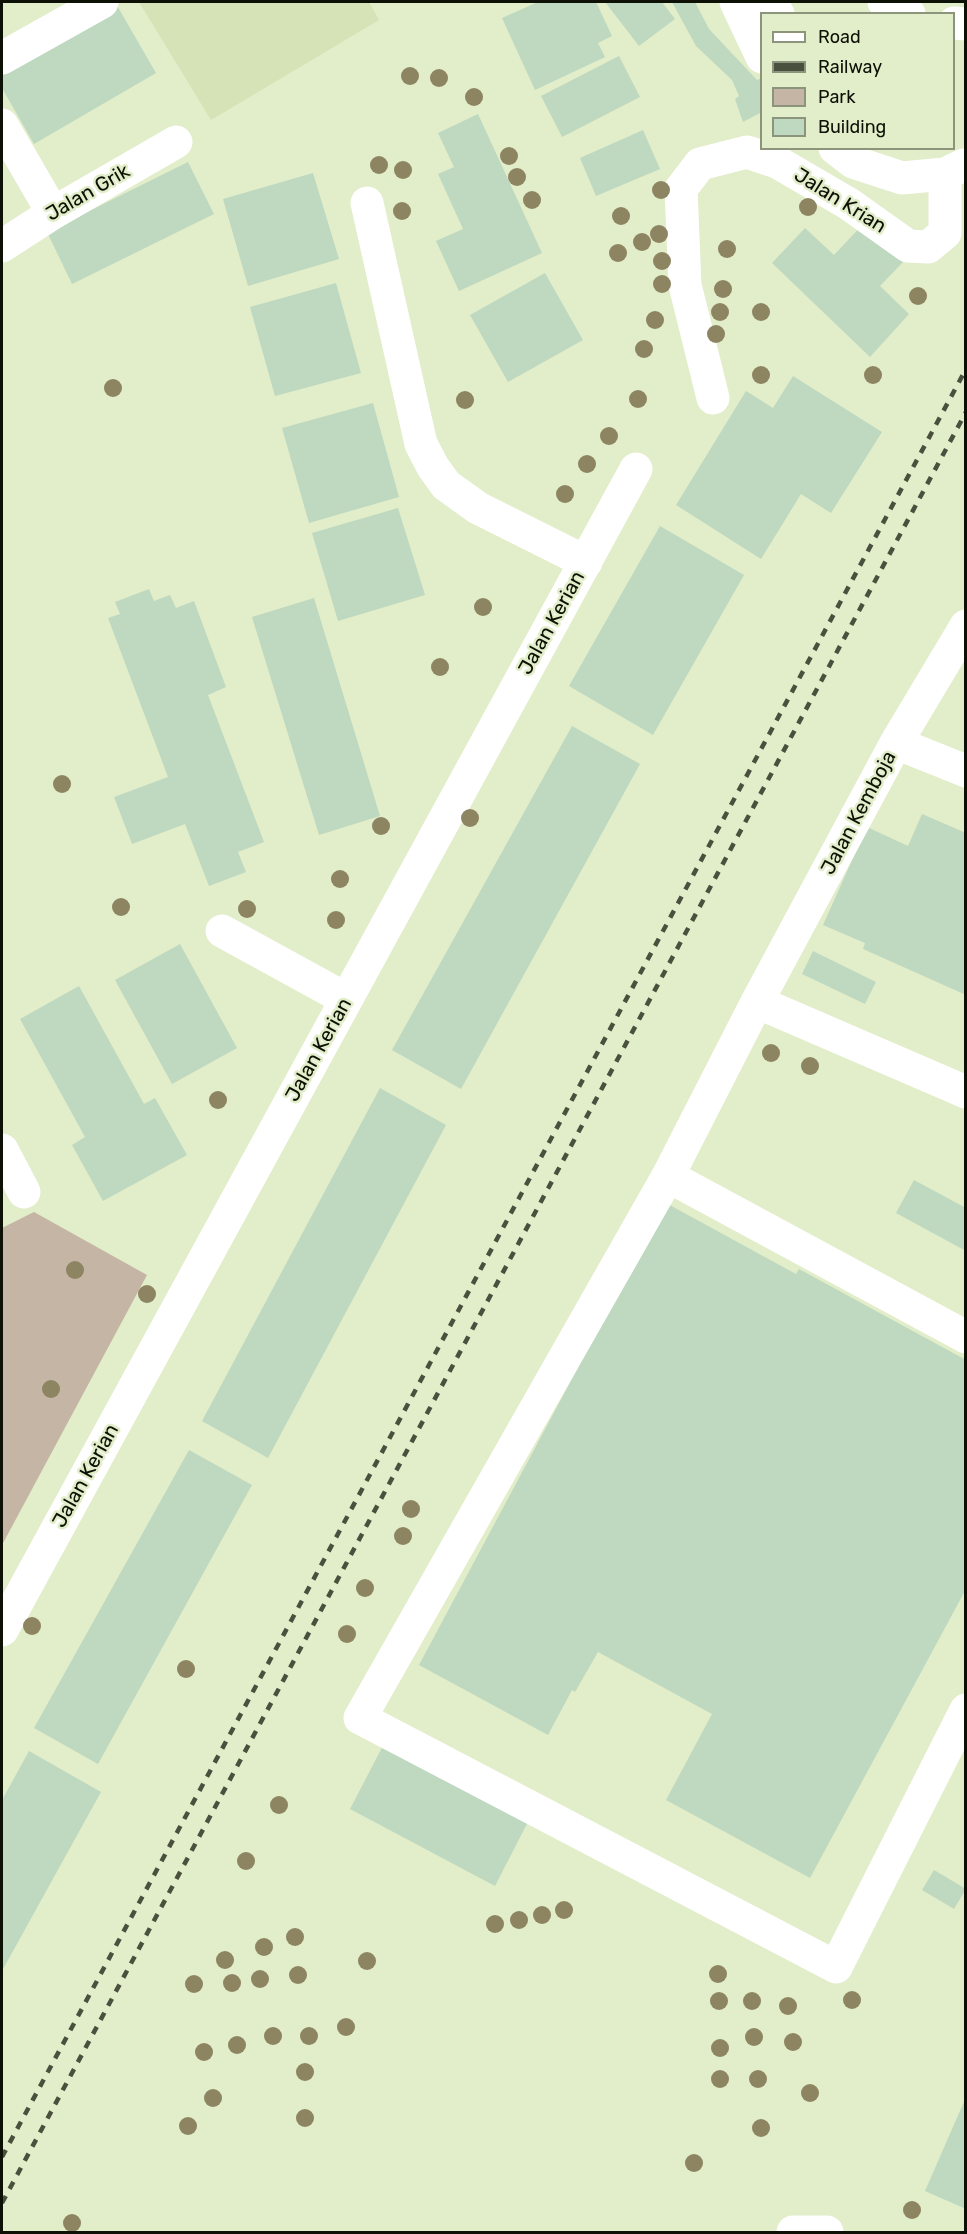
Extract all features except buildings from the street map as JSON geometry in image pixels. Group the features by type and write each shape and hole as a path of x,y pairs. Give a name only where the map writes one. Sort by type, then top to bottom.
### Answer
{"street":[{"path":"2,58 102,2"},
{"path":"736,2 760,53"},
{"path":"884,2 905,12"},
{"path":"2,125 53,213"},
{"name":"Jalan Grik","path":"2,246 53,213 176,142"},
{"path":"838,150 853,162 902,178 954,160"},
{"name":"Jalan Krian","path":"713,398 685,285 681,189 700,164 747,152 777,162 849,204 908,246 928,247 945,234 954,160"},
{"path":"367,203 421,444 433,467 446,485 478,508 586,562"},
{"name":"Jalan Kerian","path":"5,1615 636,469"},
{"name":"Jalan Kemboja","path":"966,626 896,743 757,1002 668,1176 360,1718 836,1967 966,1710"},
{"path":"896,743 966,771"},
{"path":"222,931 346,999"},
{"path":"757,1002 966,1092"},
{"path":"2,1150 24,1192"},
{"path":"668,1176 966,1337"},
{"path":"793,2232 827,2232"}],"shaded area":[{"path":"139,2 369,2 379,20 211,120"}],"green space":[{"path":"34,1212 147,1275 2,1545 2,1228"}],"railway":[{"path":"2,2157 966,369"},
{"path":"2,2203 966,412"}]}
